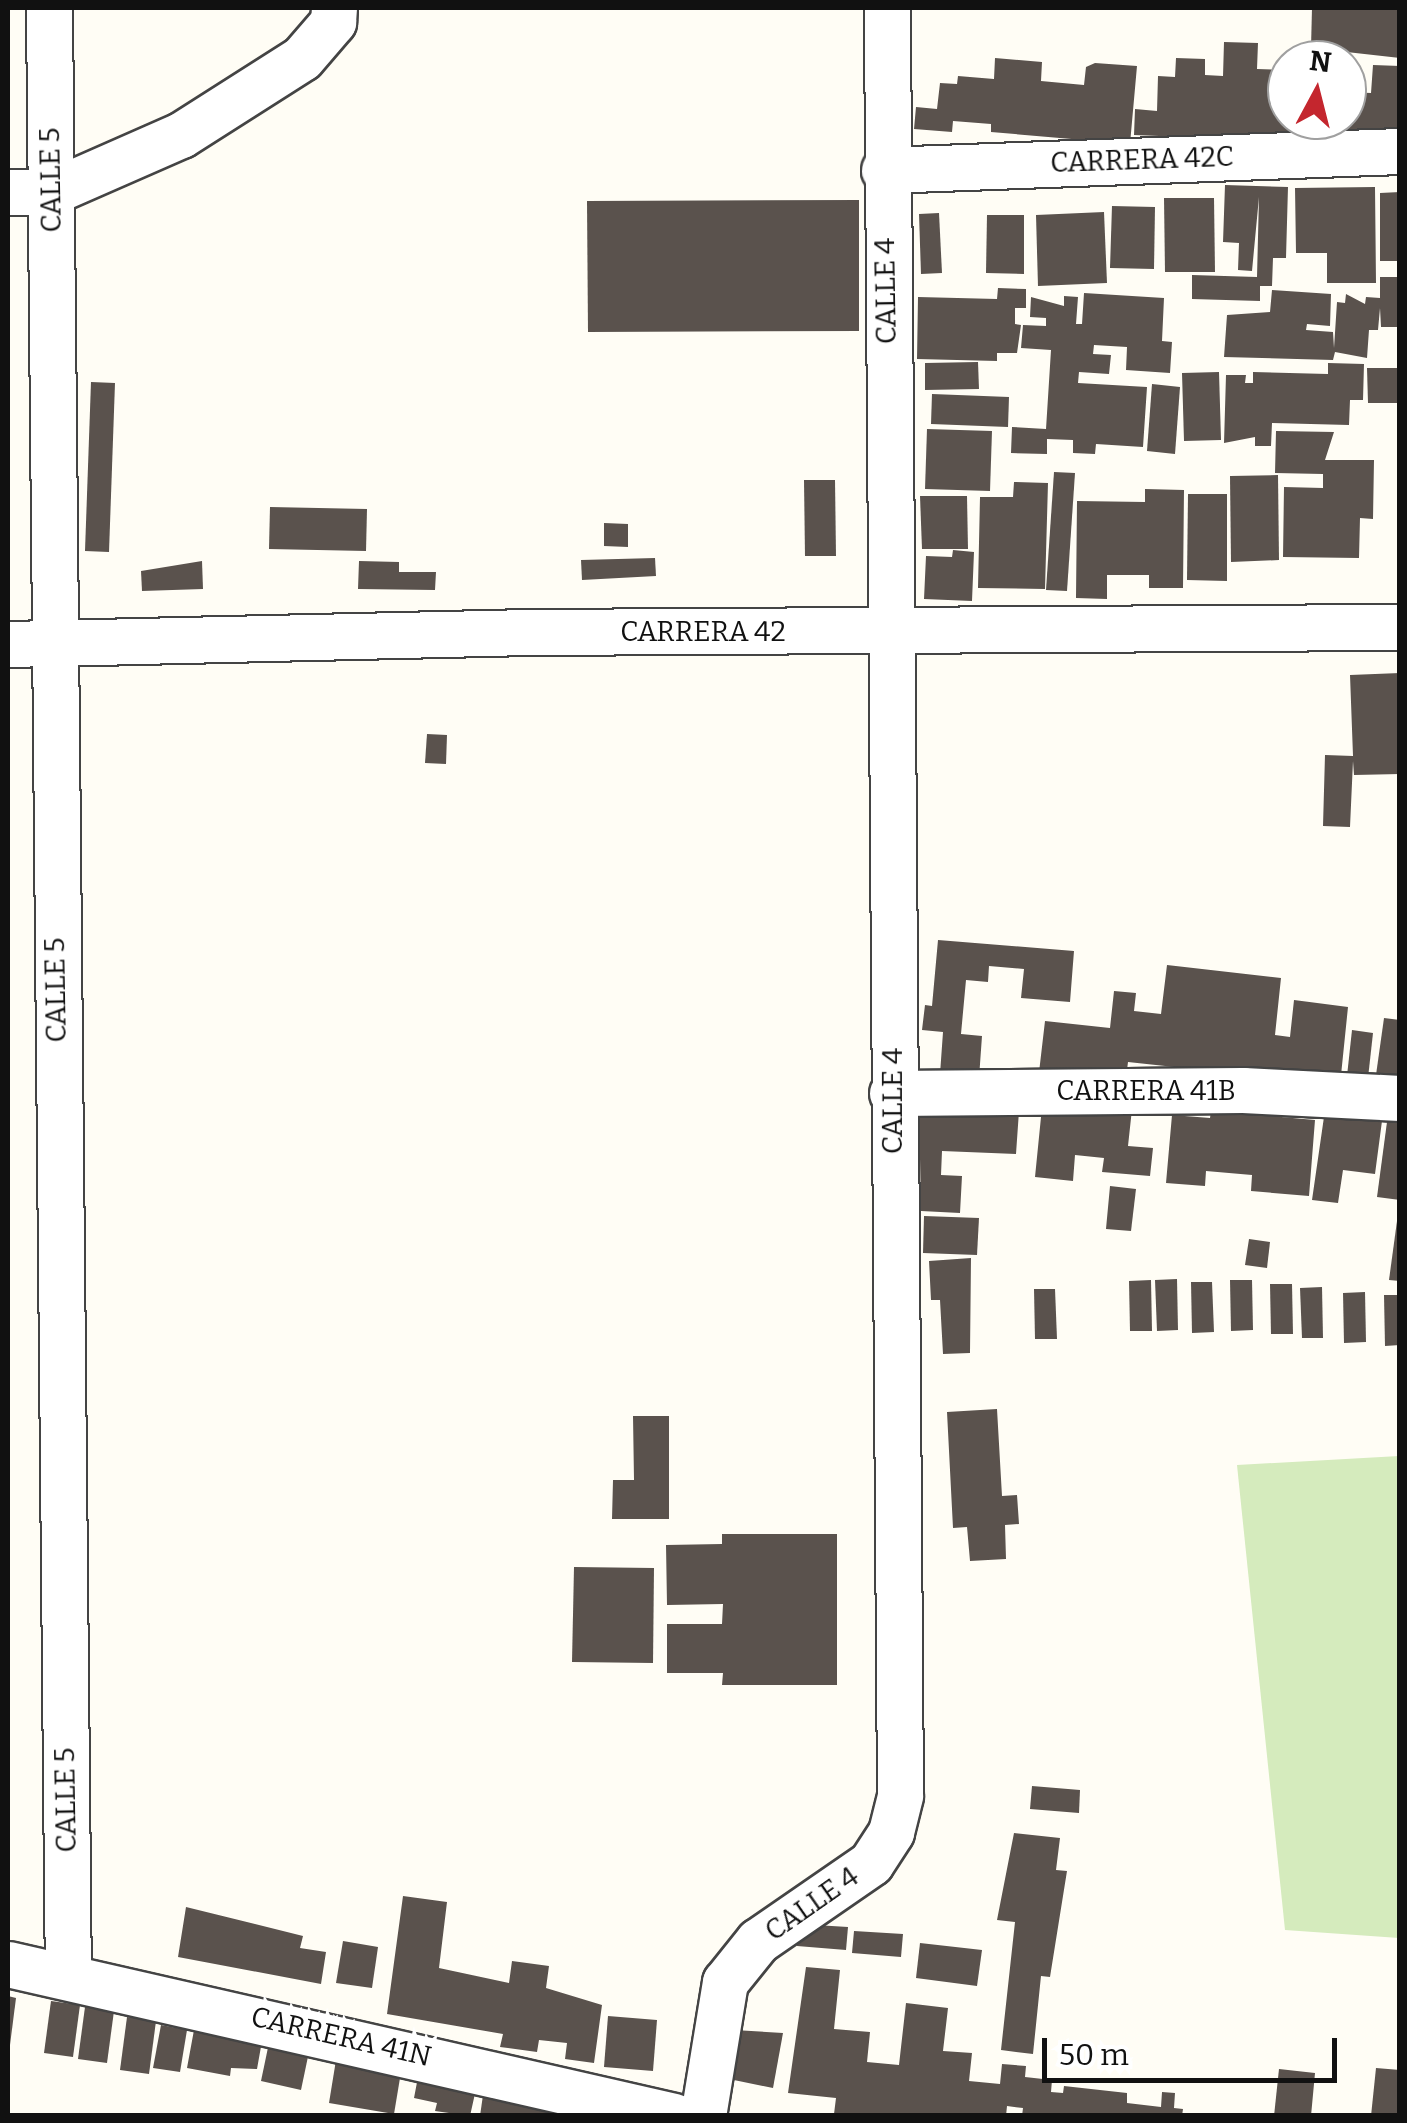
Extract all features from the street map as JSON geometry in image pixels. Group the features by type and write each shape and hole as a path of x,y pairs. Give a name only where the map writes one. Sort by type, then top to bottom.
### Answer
{"street":[{"name":"CALLE 5","path":"49,8 29,192 52,643 68,1973"},
{"path":"29,192 182,135 302,58 333,22 334,8"},
{"name":"CALLE 4","path":"703,2116 725,1982 758,1940 871,1862 891,1832 900,1794 892,1094 893,631 884,170 887,8"},
{"name":"CARRERA 42C","path":"884,170 1400,150"},
{"name":"CARRERA 42","path":"8,644 1400,626"},
{"name":"CARRERA 41B","path":"892,1094 1243,1090 1400,1098"},
{"name":"CARRERA 41N","path":"8,1964 68,1973 674,2116"}],"green space":[{"path":"1399,1456 1399,1938 1285,1930 1237,1465"}],"building":[{"path":"1312,8 1400,8 1400,58 1367,54 1367,40 1311,40"},
{"path":"1224,42 1258,43 1257,69 1267,69 1267,140 1302,140 1288,141 1134,135 1135,109 1157,111 1158,76 1175,77 1176,58 1205,59 1205,75 1223,76"},
{"path":"995,58 1042,62 1041,81 1084,85 1086,67 1095,63 1137,66 1130,144 991,132 991,124 953,121 952,132 914,129 916,107 937,109 940,83 957,84 958,76 994,79"},
{"path":"1373,65 1400,66 1400,133 1367,135 1367,93 1371,93"},
{"path":"1225,185 1288,187 1286,258 1273,258 1272,286 1260,286 1260,301 1192,299 1192,275 1257,277 1259,197 1252,271 1238,270 1239,243 1223,242"},
{"path":"1375,187 1376,283 1327,283 1327,253 1296,253 1295,188"},
{"path":"1400,192 1400,261 1380,261 1380,193"},
{"path":"1164,198 1214,198 1215,272 1165,272"},
{"path":"859,200 859,331 588,332 587,201"},
{"path":"1112,206 1155,207 1154,269 1110,268"},
{"path":"1104,212 1107,283 1038,286 1036,215"},
{"path":"939,213 942,273 921,274 919,214"},
{"path":"987,215 1024,215 1024,274 986,273"},
{"path":"1380,277 1400,277 1400,327 1381,327 1380,308 1378,330 1369,330 1367,358 1335,352 1333,360 1224,357 1227,315 1270,312 1272,290 1331,294 1330,326 1307,324 1306,330 1333,332 1334,348 1337,302 1345,303 1346,294 1365,304 1366,297 1380,298"},
{"path":"998,288 1026,289 1026,308 1015,308 1015,324 1021,325 1017,353 997,353 997,361 917,359 918,297 997,299"},
{"path":"1084,293 1164,298 1162,341 1172,342 1170,373 1126,370 1127,347 1094,345 1093,354 1111,355 1109,374 1079,372 1078,383 1147,387 1143,447 1096,444 1095,454 1073,453 1073,440 1047,439 1047,454 1011,453 1012,427 1046,429 1051,350 1021,348 1023,325 1046,326 1046,318 1030,317 1031,297 1064,306 1064,296 1078,297 1076,324 1082,324"},
{"path":"978,362 979,389 925,390 925,363"},
{"path":"1328,363 1364,364 1363,400 1350,400 1349,425 1272,423 1271,446 1255,446 1255,437 1224,443 1226,375 1246,375 1245,383 1253,383 1253,372 1328,374"},
{"path":"1367,368 1400,368 1400,403 1368,403"},
{"path":"1219,372 1221,440 1184,441 1182,373"},
{"path":"91,382 115,383 109,552 85,551"},
{"path":"1152,384 1180,387 1175,454 1147,451"},
{"path":"932,394 1009,397 1008,427 931,424"},
{"path":"927,429 992,431 990,491 925,489"},
{"path":"1276,431 1334,432 1325,460 1374,460 1373,519 1360,518 1359,558 1283,557 1284,487 1323,488 1323,474 1275,473"},
{"path":"1054,472 1075,473 1067,591 1046,590"},
{"path":"1278,475 1279,560 1231,562 1230,476"},
{"path":"804,480 835,480 836,556 805,556"},
{"path":"1014,482 1048,483 1045,589 978,588 980,497 1013,497"},
{"path":"1145,489 1184,490 1183,588 1149,588 1149,575 1107,575 1107,599 1076,598 1077,501 1145,502"},
{"path":"1188,494 1227,494 1227,581 1187,580"},
{"path":"920,496 967,496 968,549 922,549"},
{"path":"270,507 367,509 366,551 269,549"},
{"path":"604,523 628,524 628,547 604,546"},
{"path":"953,550 974,552 972,601 924,599 926,556 952,557"},
{"path":"655,558 656,576 582,580 581,560"},
{"path":"202,561 203,589 142,591 141,571"},
{"path":"359,561 399,562 399,572 436,572 435,590 358,589"},
{"path":"1400,673 1400,774 1354,775 1353,761 1350,827 1323,826 1325,755 1353,756 1350,675"},
{"path":"427,734 447,735 446,764 425,763"},
{"path":"938,940 1074,951 1070,1002 1021,998 1024,969 989,966 988,982 966,980 961,1034 982,1036 979,1078 940,1074 943,1032 922,1030 925,1005 932,1006"},
{"path":"1167,965 1281,978 1275,1035 1290,1037 1294,1000 1348,1007 1340,1085 1128,1062 1126,1078 1038,1081 1045,1021 1110,1028 1114,991 1136,993 1134,1011 1161,1014"},
{"path":"1384,1018 1400,1020 1400,1085 1375,1082"},
{"path":"1352,1030 1373,1033 1368,1078 1347,1076"},
{"path":"919,1107 1019,1111 1016,1154 942,1151 941,1175 962,1176 960,1213 921,1211"},
{"path":"1042,1107 1132,1109 1128,1146 1153,1148 1150,1176 1102,1172 1104,1158 1075,1155 1073,1181 1035,1177"},
{"path":"1389,1107 1400,1108 1400,1200 1377,1197"},
{"path":"1325,1110 1382,1121 1375,1174 1343,1170 1338,1203 1312,1200"},
{"path":"1211,1111 1315,1120 1309,1196 1251,1191 1252,1175 1206,1171 1205,1186 1166,1183 1172,1115 1210,1118"},
{"path":"1110,1186 1136,1189 1131,1231 1106,1229"},
{"path":"924,1216 979,1218 977,1255 923,1253"},
{"path":"1400,1221 1400,1281 1389,1280"},
{"path":"1249,1239 1270,1242 1267,1268 1245,1265"},
{"path":"971,1258 970,1353 943,1354 940,1300 931,1300 929,1261"},
{"path":"1177,1279 1178,1330 1157,1331 1155,1280"},
{"path":"1151,1280 1152,1331 1130,1331 1129,1281"},
{"path":"1230,1280 1252,1280 1253,1330 1231,1331"},
{"path":"1191,1282 1212,1282 1214,1332 1192,1333"},
{"path":"1270,1284 1292,1284 1293,1334 1271,1334"},
{"path":"1322,1287 1323,1338 1302,1338 1300,1288"},
{"path":"1034,1289 1055,1289 1057,1339 1035,1339"},
{"path":"1365,1292 1366,1342 1344,1343 1343,1293"},
{"path":"1384,1295 1400,1295 1400,1345 1385,1346"},
{"path":"997,1409 1002,1496 1017,1495 1019,1524 1005,1525 1006,1559 970,1561 967,1527 953,1528 947,1412"},
{"path":"633,1416 669,1416 669,1519 612,1519 613,1480 634,1480"},
{"path":"722,1534 837,1534 837,1685 722,1685 723,1673 667,1673 667,1624 722,1624 723,1604 667,1605 666,1545 722,1544"},
{"path":"574,1567 654,1568 653,1663 572,1662"},
{"path":"1032,1786 1080,1790 1079,1813 1030,1809"},
{"path":"1014,1833 1060,1838 1056,1870 1067,1871 1050,1977 1041,1976 1033,2054 1001,2050 1015,1922 997,1920"},
{"path":"403,1896 447,1902 439,1968 509,1983 512,1961 549,1966 546,1988 602,2005 594,2063 565,2059 567,2043 539,2040 537,2052 500,2047 503,2034 387,2014"},
{"path":"186,1907 303,1936 300,1948 326,1952 321,1984 178,1957"},
{"path":"799,1924 848,1927 846,1950 797,1946"},
{"path":"854,1931 903,1934 901,1957 852,1953"},
{"path":"343,1941 378,1947 372,1988 336,1983"},
{"path":"920,1943 982,1950 977,1986 916,1978"},
{"path":"806,1967 840,1970 834,2029 870,2032 867,2062 899,2065 906,2003 948,2008 943,2051 972,2053 969,2081 1000,2084 1002,2064 1026,2066 1025,2077 1052,2080 1051,2092 1063,2093 1064,2086 1127,2093 1127,2103 1161,2107 1162,2092 1175,2093 1174,2108 1183,2109 1182,2116 1022,2116 1023,2108 1007,2106 1006,2116 834,2114 836,2098 788,2093"},
{"path":"8,1996 16,1998 10,2045 8,2045"},
{"path":"51,2001 80,2005 73,2057 44,2053"},
{"path":"85,2007 114,2011 107,2063 78,2059"},
{"path":"608,2016 657,2020 653,2071 604,2067"},
{"path":"127,2017 156,2021 149,2074 120,2070"},
{"path":"161,2025 187,2030 180,2072 153,2068"},
{"path":"194,2030 262,2041 257,2069 231,2068 230,2076 187,2068"},
{"path":"734,2030 783,2033 773,2088 729,2079"},
{"path":"270,2038 310,2047 301,2090 261,2081"},
{"path":"336,2060 401,2072 394,2114 329,2103"},
{"path":"1376,2068 1400,2070 1397,2116 1371,2116"},
{"path":"1279,2069 1315,2073 1311,2116 1274,2116"},
{"path":"418,2077 476,2089 470,2116 435,2111 437,2103 414,2098"},
{"path":"483,2095 578,2116 480,2116"}]}
